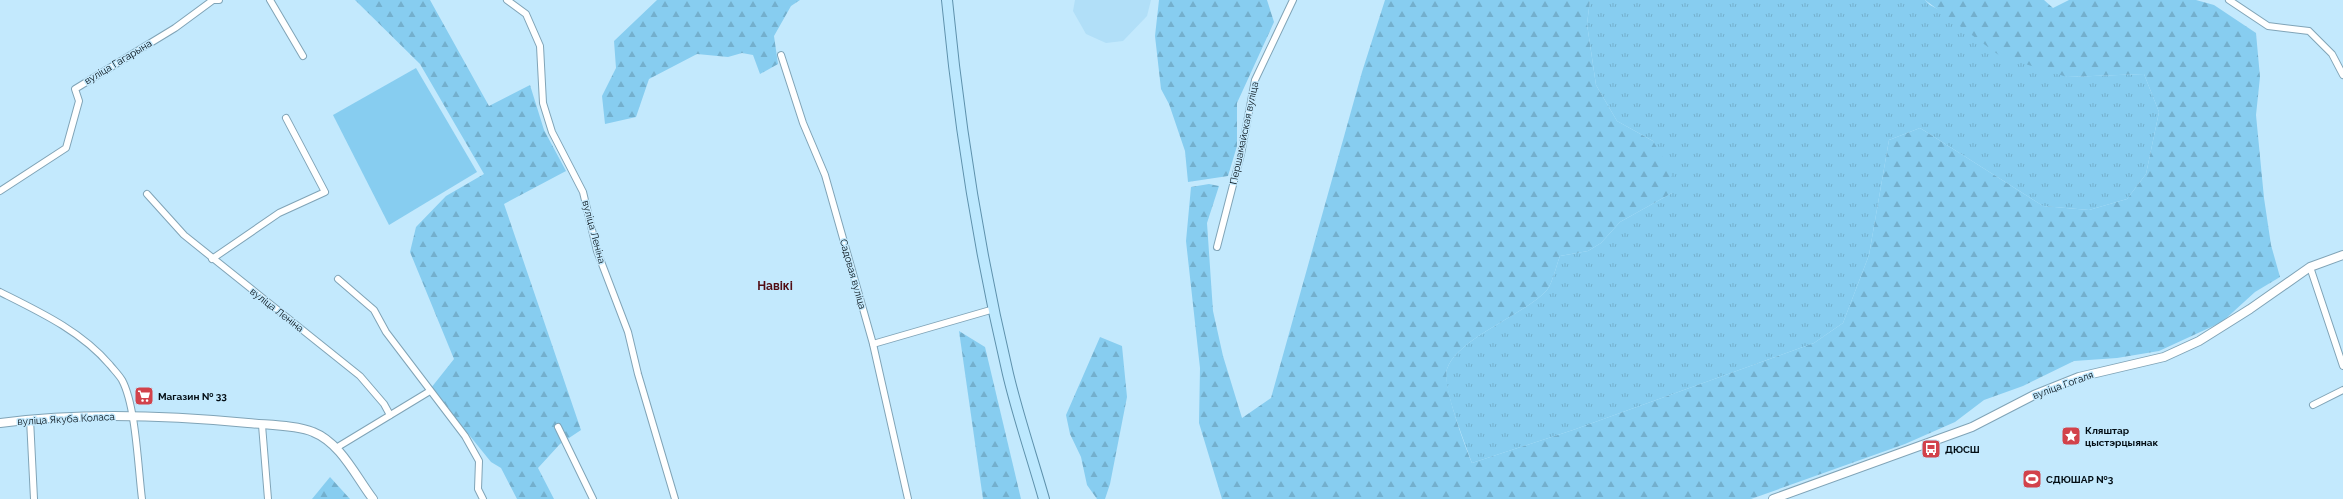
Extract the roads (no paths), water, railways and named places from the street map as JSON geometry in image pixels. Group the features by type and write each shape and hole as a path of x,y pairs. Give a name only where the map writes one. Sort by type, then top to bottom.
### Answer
{"main road":[{"path":"947,0 966,158 994,309 1009,375 1044,499"}],"street":[{"name":"вуліца Гагарына","path":"0,191 66,148 79,102 75,89 175,28 213,0 219,0"},
{"path":"270,0 303,56"},
{"name":"вуліца Леніна","path":"507,0 526,14 540,46 544,103 552,132 583,192 597,251 628,332 638,374 675,499"},
{"path":"2229,0 2268,26 2309,31 2332,54 2343,75"},
{"name":"Першамайская вуліца","path":"1217,247 1241,154 1255,80 1293,1"},
{"name":"Садовая вуліца","path":"781,55 803,124 825,175 873,344 908,499"},
{"path":"212,259 279,213 325,192 286,118"},
{"name":"вуліца Леніна","path":"147,194 184,235 212,259 360,376 384,404 390,415"},
{"name":"вуліца Гогаля","path":"1773,499 1972,427 2034,395 2079,377 2164,357 2199,341 2250,309 2310,267 2343,255"},
{"path":"2310,267 2343,366"},
{"path":"338,279 374,310 386,332 465,436 479,461 478,489 483,499"},
{"path":"0,292 50,317 76,334 100,352 122,380 133,416 142,499"},
{"path":"873,344 994,309"},
{"path":"2313,405 2343,390"},
{"path":"336,448 430,391"},
{"name":"вуліца Якуба Коласа","path":"0,423 30,419 133,416 198,418 262,424 313,432 336,448 373,499"},
{"path":"30,419 34,499"},
{"path":"262,424 268,499"},
{"path":"558,427 593,499"}],"place":[{"name":"Магазин № 33","path":"144,396"},
{"name":"Кляштар цыстэрцыянак","path":"2071,436"},
{"name":"ДЮСШ","path":"1931,449"},
{"name":"СДЮШАР №3","path":"2032,479"}],"district":[{"name":"Навікі","path":"775,286"}]}
